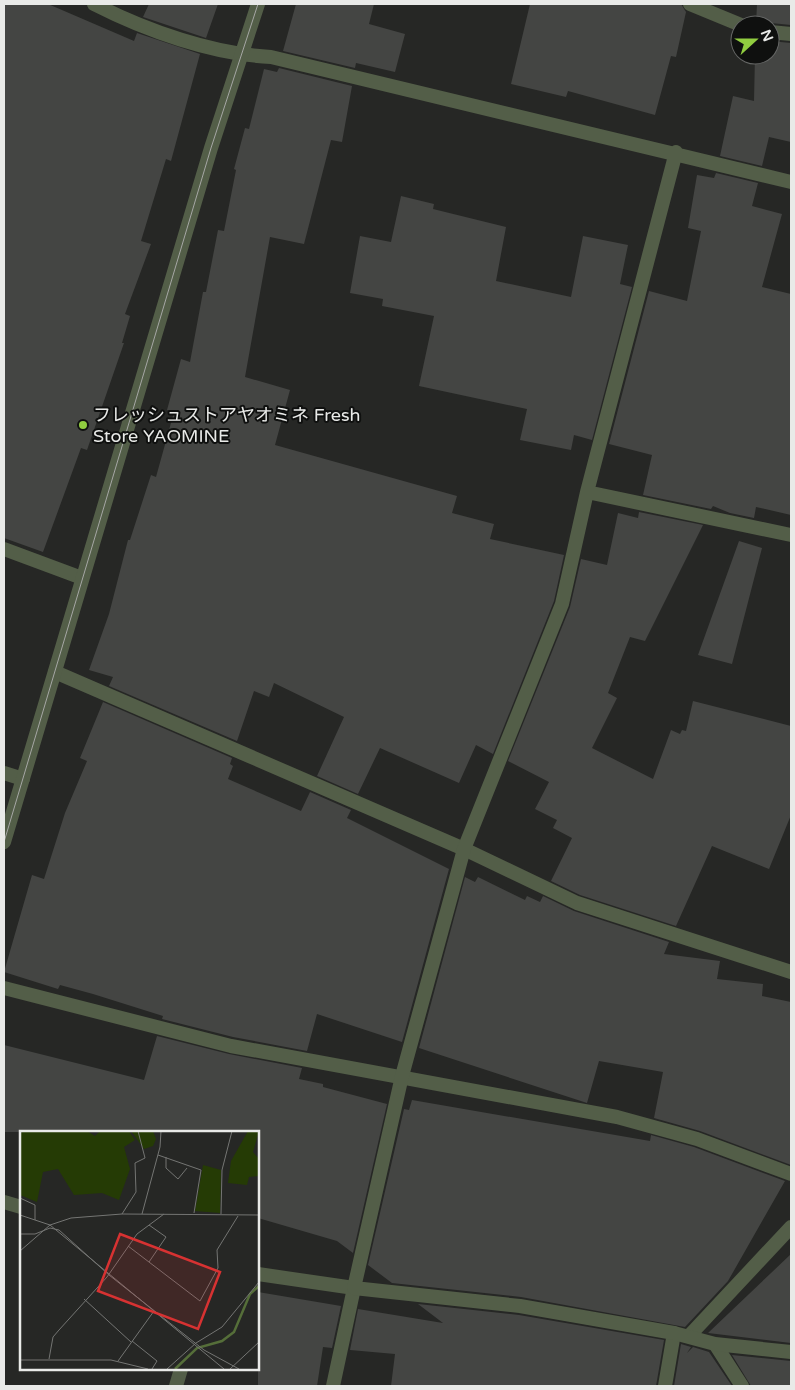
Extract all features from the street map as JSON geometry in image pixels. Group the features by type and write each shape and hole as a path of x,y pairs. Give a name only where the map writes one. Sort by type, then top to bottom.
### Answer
{"street":[{"path":"94,4 128,20 207,47 240,56 271,57 676,152 791,182"},
{"path":"4,842 240,56 258,4"},
{"path":"690,4 730,20"},
{"path":"333,1386 402,1076 464,850 562,604 588,492 676,152"},
{"path":"588,492 791,535"},
{"path":"4,549 82,578"},
{"path":"54,672 464,850 577,903 791,972"},
{"path":"4,773 23,779"},
{"path":"4,988 231,1046 617,1116 697,1140 791,1174"},
{"path":"4,1202 20,1207"},
{"path":"689,1336 791,1227"},
{"path":"259,1274 354,1288 520,1306 674,1333 715,1344 791,1352"},
{"path":"665,1386 674,1333"},
{"path":"715,1344 742,1386"},
{"path":"176,1386 181,1370"}],"building":[{"path":"4,4 48,4 134,41 137,33 200,54 171,161 166,159 141,241 151,244 125,314 130,316 122,343 124,343 87,450 81,448 43,552 4,538"},
{"path":"149,4 218,4 206,38 143,17"},
{"path":"296,4 374,4 369,24 405,34 395,72 356,63 355,68 283,51"},
{"path":"530,4 681,4 686,12 676,57 671,56 655,115 568,91 566,97 511,84"},
{"path":"757,4 791,4 791,25 780,24 780,15 756,15"},
{"path":"780,42 791,43 791,142 769,137 762,166 720,156 733,96 754,101 755,65 780,65"},
{"path":"279,68 352,86 342,142 331,140 304,244 270,237 245,377 290,390 275,445 457,496 452,513 494,524 490,539 564,555 554,601 493,754 476,745 459,783 380,748 358,794 317,776 344,717 274,683 269,697 254,691 237,741 109,686 113,677 89,670 109,614 128,540 130,540 151,475 156,477 174,412 167,410 181,359 190,362 203,292 206,292 218,230 224,231 236,170 234,169 245,128 249,129 264,69 277,72"},
{"path":"716,173 758,183 752,206 782,214 762,287 791,294 791,515 756,507 754,518 730,513 713,506 711,509 643,495 652,455 609,444 649,291 687,301 701,231 688,228 697,175 714,178"},
{"path":"401,196 434,204 433,209 506,227 496,281 571,297 583,236 628,245 620,284 632,287 592,440 574,435 571,450 520,440 527,409 419,386 434,316 382,306 383,299 350,293 360,236 391,242"},
{"path":"639,512 703,525 645,641 630,637 608,693 617,698 592,748 653,779 671,730 680,734 682,730 686,731 693,701 791,726 791,815 769,869 712,846 676,926 580,895 551,881 572,838 553,828 557,820 535,809 549,782 508,761 570,607 581,559 607,565 618,513 638,518"},
{"path":"739,541 762,548 732,664 698,655"},
{"path":"103,702 232,758 230,764 233,766 228,779 301,811 310,792 351,810 347,818 449,869 402,1042 317,1014 307,1051 233,1037 162,1019 163,1016 93,994 60,985 58,989 4,972 32,875 44,879 65,813 87,761 80,758"},
{"path":"465,877 475,882 478,877 525,900 527,896 540,902 543,896 574,911 669,942 664,954 720,961 717,979 763,984 762,996 791,1002 791,1165 700,1131 654,1118 663,1072 599,1061 587,1103 419,1048"},
{"path":"157,1036 229,1054 302,1068 299,1079 323,1084 323,1087 387,1104 353,1253 337,1241 259,1218 259,1131 4,1132 4,1045 144,1080"},
{"path":"412,1100 650,1141 651,1135 694,1147 785,1181 728,1281 685,1327 521,1297 392,1283 368,1265 404,1109 409,1110"},
{"path":"791,1254 791,1343 708,1333"},
{"path":"259,1292 341,1306 332,1348 323,1347 317,1386 258,1386"},
{"path":"418,1304 519,1315 664,1340 656,1386 391,1386 395,1354 350,1350 358,1309 443,1323"},
{"path":"681,1344 691,1347 687,1353 693,1347 709,1352 732,1386 674,1386"},
{"path":"732,1355 791,1361 791,1386 751,1386"}],"tram line":[{"path":"4,842 211,148 258,4"}],"place":[{"name":"フレッシュストアヤオミネ Fresh Store YAOMINE","path":"83,425"}]}
